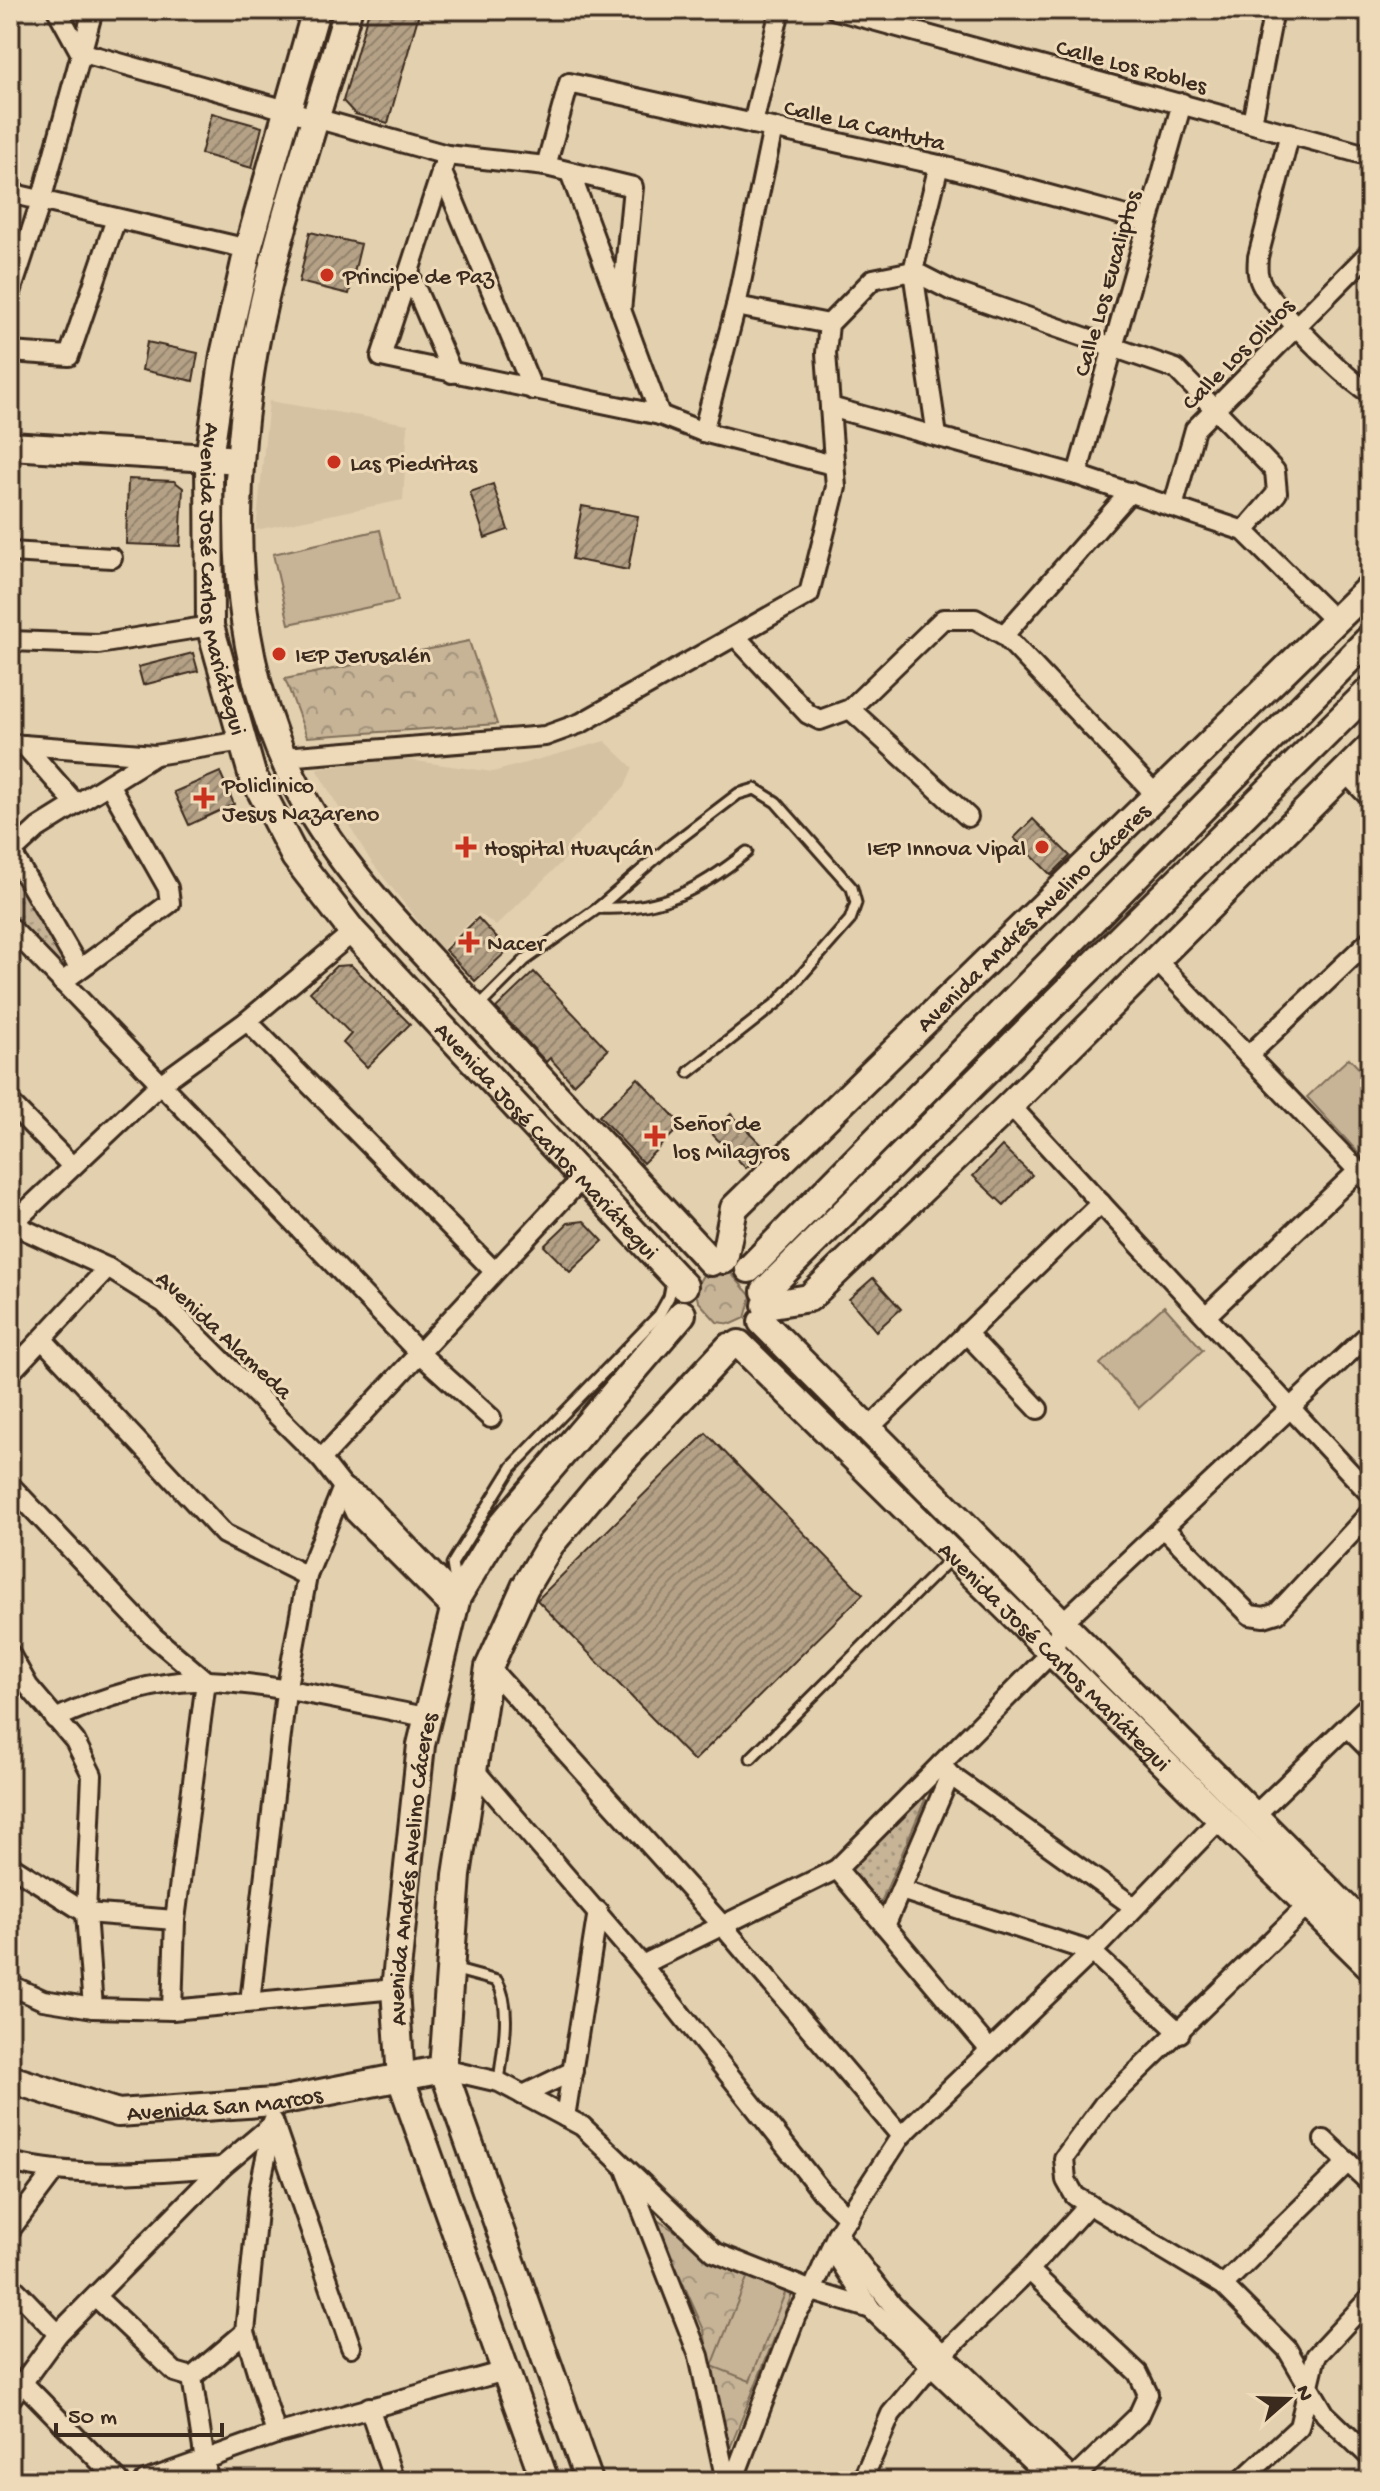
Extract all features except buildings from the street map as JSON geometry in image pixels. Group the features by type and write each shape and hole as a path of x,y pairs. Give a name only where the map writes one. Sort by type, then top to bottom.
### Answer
{"street":[{"path":"57,10 80,52 288,111 444,163 546,166 571,175 633,187 621,311"},
{"path":"10,295 41,201 93,10"},
{"name":"Avenida José Carlos Mariátegui","path":"316,10 248,249 224,355 209,458 210,626 252,774 295,857 353,932 383,960 679,1280"},
{"name":"Avenida José Carlos Mariátegui","path":"348,10 268,284 254,350 236,545 240,605 249,653 284,757 303,798 326,835 409,936 476,1009 728,1264"},
{"path":"753,124 780,10"},
{"name":"Calle Los Robles","path":"836,10 892,17 1370,156"},
{"path":"1252,123 1274,10"},
{"name":"Calle La Cantuta","path":"546,166 569,83 939,165 1148,222"},
{"name":"Calle Los Eucaliptos","path":"1077,475 1182,103"},
{"path":"703,432 736,306 773,128"},
{"path":"1290,133 1258,257 1257,274 1263,287 1298,325 1370,393"},
{"path":"444,163 381,357 660,415 703,432 833,465"},
{"path":"444,163 533,390"},
{"path":"937,436 913,271 939,165"},
{"path":"571,175 660,415"},
{"path":"10,193 248,249"},
{"path":"10,352 69,356 116,219"},
{"name":"Calle Los Olivos","path":"1173,507 1195,429 1370,252"},
{"path":"284,757 545,736 581,723 809,594 836,487 826,353 829,324 873,279 913,271 952,291 1176,369 1212,410 1275,471 1277,493 1244,531"},
{"path":"410,275 452,373"},
{"path":"736,306 766,309 829,324"},
{"path":"830,407 1077,475 1244,531 1335,621"},
{"path":"10,446 242,461"},
{"path":"1004,635 1130,492"},
{"path":"10,552 112,558"},
{"name":"Avenida Andrés Avelino Cáceres","path":"728,1264 734,1208 1370,587"},
{"path":"736,637 808,714 820,720 850,709 943,619 975,619 1004,635 1158,797"},
{"path":"10,641 98,644 210,626"},
{"name":"Avenida Andrés Avelino Cáceres","path":"728,1264 1370,638"},
{"path":"764,1306 728,1264 679,1280 682,1314 696,1336 706,1343 734,1345 750,1338 764,1306 1370,690"},
{"path":"850,709 968,817"},
{"path":"17,745 155,755 243,741"},
{"path":"17,745 76,804"},
{"path":"764,1306 809,1298 1010,1105 1370,747"},
{"path":"79,968 11,854 38,828 155,755"},
{"path":"1345,772 1370,798"},
{"path":"62,982 170,903 168,888 109,784"},
{"path":"10,927 418,1352 491,1418"},
{"path":"10,1224 159,1085 247,1021 353,932"},
{"path":"383,960 409,936"},
{"path":"1248,1056 1370,940"},
{"path":"1155,959 1364,1177 1206,1316"},
{"path":"247,1021 494,1271"},
{"path":"10,1103 72,1166"},
{"path":"1010,1105 1370,1494"},
{"path":"321,1459 582,1178"},
{"path":"869,1428 1101,1203"},
{"name":"Avenida Alameda","path":"10,1224 108,1268 164,1303 321,1459 343,1487 364,1500 456,1604"},
{"path":"10,1373 108,1268"},
{"name":"Avenida José Carlos Mariátegui","path":"764,1306 869,1428 1370,1932"},
{"name":"Avenida Andrés Avelino Cáceres","path":"545,2481 401,2079 395,1989 426,1717 456,1604 499,1528 682,1314"},
{"path":"966,1333 1038,1409"},
{"path":"642,1965 837,1869 945,1770 1053,1651 1063,1622 1370,1333"},
{"path":"43,1340 224,1534 307,1576"},
{"name":"Avenida José Carlos Mariátegui","path":"734,1345 954,1554 1370,1966"},
{"name":"Avenida Andrés Avelino Cáceres","path":"589,2481 443,2069 457,1875 471,1766 489,1667 525,1587 550,1545 602,1483 734,1345"},
{"path":"10,1485 154,1637 206,1681"},
{"path":"250,2002 286,1692 307,1576 343,1487"},
{"path":"1164,1528 1250,1615 1264,1617 1277,1613 1370,1513"},
{"path":"10,1654 28,1686 75,1741 92,1775 86,1913 93,2008"},
{"path":"489,1667 722,1925 901,2136"},
{"path":"172,2010 175,1920 206,1681"},
{"path":"55,1719 89,1703 128,1692 206,1681 426,1717"},
{"path":"1255,1815 1370,1704"},
{"path":"1347,1727 1370,1750"},
{"path":"471,1766 598,1911 822,2192 849,2218"},
{"path":"885,1926 945,1770"},
{"path":"945,1770 1133,1906"},
{"path":"733,2481 796,2315 812,2291 834,2241 901,2136 1092,1952 1222,1817"},
{"path":"10,1865 86,1913 175,1920"},
{"path":"837,1869 989,2049"},
{"path":"901,1890 1092,1952 1180,2033"},
{"path":"1309,1904 1103,2105 1064,2158 1066,2180 1075,2196 1223,2285 1287,2349 1325,2414 1370,2457"},
{"path":"565,2117 598,1911"},
{"path":"10,1985 43,2000 93,2008 172,2010 395,1989"},
{"path":"443,2069 499,2082 582,2126 714,2252 812,2291 871,2309 937,2360 1074,2480 1138,2416 1148,2394 1138,2373 1029,2270"},
{"name":"Avenida San Marcos","path":"10,2079 118,2113 273,2113 443,2069"},
{"path":"523,2095 573,2071"},
{"path":"10,2400 58,2334 97,2298 273,2113"},
{"path":"273,2113 259,2191 245,2332 276,2434"},
{"path":"273,2113 351,2347"},
{"path":"1324,2140 1370,2183"},
{"path":"10,2162 55,2170 133,2173 222,2167"},
{"path":"1223,2285 1348,2162"},
{"path":"624,2166 695,2343 726,2481"},
{"path":"10,2230 55,2170"},
{"path":"862,2481 891,2414 937,2360 1029,2270 1089,2204"},
{"path":"834,2241 871,2309"},
{"path":"834,2241 937,2360 1052,2481"},
{"path":"10,2284 58,2334"},
{"path":"97,2298 175,2372 192,2377"},
{"path":"1241,2481 1299,2427 1316,2356 1361,2315 1370,2298"},
{"path":"192,2377 245,2332"},
{"path":"145,2481 276,2434 505,2371"},
{"path":"192,2377 208,2481"},
{"path":"24,2384 119,2481"},
{"path":"369,2407 390,2480"}],"lane":[{"path":"476,1009 525,960 598,908 711,814 738,794 755,789 776,802 852,888 856,903 850,920 778,1002 689,1072"},
{"path":"598,908 624,909 649,904 704,885 747,852"},
{"path":"456,1604 452,1564 512,1467 659,1315 679,1280"},
{"path":"751,1758 954,1554"},
{"path":"450,1968 497,1981 503,1992 504,2034 499,2082"}],"shaded area":[{"name":"Las Piedritas","path":"269,401 408,424 403,500 256,530"},
{"name":"Hospital Huaycán","path":"605,741 633,768 625,786 568,844 573,851 496,926 479,913 441,950 370,860 316,769 395,758 493,772"}],"green space":[{"path":"380,530 398,601 289,624 273,554"},
{"path":"469,641 497,724 307,737 285,679"},
{"path":"17,876 80,986 10,911 10,882"},
{"path":"1349,1058 1370,1080 1370,1156 1365,1160 1307,1097"},
{"path":"706,1270 729,1271 751,1296 745,1318 732,1324 717,1322 698,1301 695,1289"},
{"path":"1164,1306 1203,1350 1139,1408 1100,1364"},
{"path":"920,1796 925,1800 879,1907 849,1870"},
{"path":"654,2218 717,2257 797,2282 724,2463 704,2330"},
{"path":"749,2273 787,2288 750,2381 712,2366"}],"place":[{"name":"Principe de Paz","path":"327,275"},
{"name":"Las Piedritas","path":"334,462"},
{"name":"IEP Jerusalén","path":"279,654"},
{"name":"Policlinico Jesus Nazareno","path":"204,798"},
{"name":"Hospital Huaycán","path":"466,847"},
{"name":"IEP Innova Vipal","path":"1042,847"},
{"name":"Nacer","path":"469,942"},
{"name":"Señor de los Milagros","path":"655,1136"}]}
